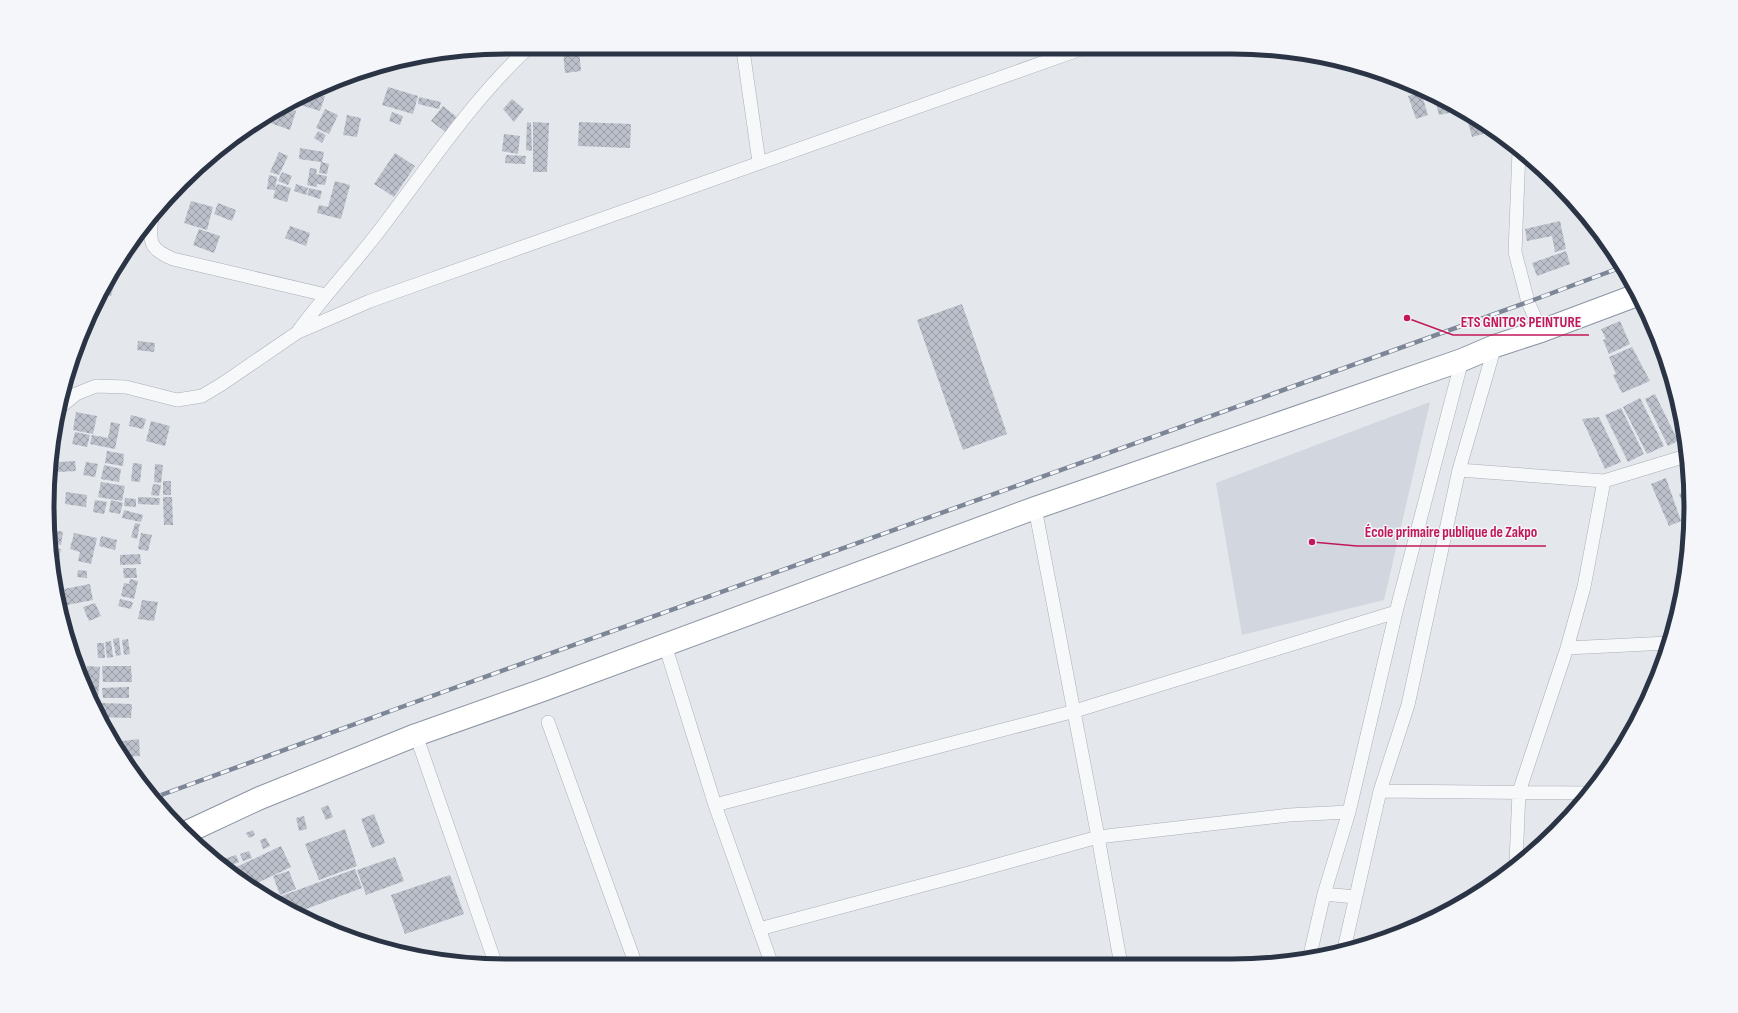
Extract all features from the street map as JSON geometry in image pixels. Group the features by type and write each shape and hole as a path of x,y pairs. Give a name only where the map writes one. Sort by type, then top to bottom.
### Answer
{"highway":[{"path":"191,830 260,798 416,735 665,645 1035,508 1462,360 1495,346 1541,331 1632,297"}],"street":[{"path":"298,332 326,295 378,233 448,137 512,63 522,54"},
{"path":"744,54 759,162"},
{"path":"66,402 76,394 96,386 126,387 178,400 202,396 298,332 370,301 1067,54"},
{"path":"1519,157 1515,252 1528,302 1541,331"},
{"path":"151,227 150,234 154,246 160,253 173,259 326,295"},
{"path":"1345,945 1380,792 1408,705 1460,470 1495,346"},
{"path":"1311,952 1324,894 1349,812 1396,612 1462,360"},
{"path":"1460,470 1604,481 1681,458"},
{"path":"1516,858 1519,792 1567,648 1584,587 1604,481"},
{"path":"1035,508 1120,959"},
{"path":"715,805 1074,711 1396,612"},
{"path":"1567,648 1663,643"},
{"path":"665,645 715,805 770,959"},
{"path":"548,722 634,959"},
{"path":"416,735 494,959"},
{"path":"1380,792 1581,793"},
{"path":"759,929 1098,837 1289,814 1349,812"},
{"path":"1324,894 1355,897"}],"shaded area":[{"path":"1430,402 1384,600 1242,635 1216,483"}],"building":[{"path":"563,54 579,54 581,71 565,73"},
{"path":"388,87 418,96 413,114 382,105"},
{"path":"1416,93 1422,96 1428,115 1416,119 1408,96"},
{"path":"319,95 325,96 320,111 299,105"},
{"path":"419,97 441,102 439,109 418,104"},
{"path":"512,99 524,109 514,122 503,109"},
{"path":"1436,103 1453,112 1439,115"},
{"path":"443,106 458,118 447,133 431,121"},
{"path":"291,109 296,111 290,130 268,122"},
{"path":"325,109 338,115 329,134 316,128"},
{"path":"392,112 403,116 400,125 389,121"},
{"path":"347,115 361,118 357,137 343,135"},
{"path":"1468,121 1487,133 1472,137"},
{"path":"527,122 531,123 532,151 526,150"},
{"path":"533,122 549,123 547,172 533,172"},
{"path":"579,122 631,124 630,148 578,146"},
{"path":"318,131 326,135 322,143 314,138"},
{"path":"504,134 520,136 518,154 502,151"},
{"path":"300,148 324,152 322,162 329,164 327,174 319,173 321,162 299,159"},
{"path":"279,152 288,156 279,175 270,172"},
{"path":"395,153 415,166 394,197 374,184"},
{"path":"506,155 526,156 525,164 505,163"},
{"path":"310,168 317,169 316,174 327,176 325,185 317,184 317,187 307,185"},
{"path":"282,172 292,176 288,185 278,181"},
{"path":"269,175 277,177 275,190 267,189"},
{"path":"335,181 350,185 341,219 317,213 319,205 328,207"},
{"path":"277,184 291,188 287,202 273,198"},
{"path":"296,184 308,188 306,195 294,191"},
{"path":"309,188 322,191 320,199 307,195"},
{"path":"191,201 213,207 207,230 184,223"},
{"path":"218,203 236,210 232,221 214,214"},
{"path":"1560,221 1566,249 1555,252 1552,236 1527,241 1525,229"},
{"path":"290,226 310,233 306,246 285,238"},
{"path":"199,229 220,236 214,253 193,245"},
{"path":"1566,251 1570,264 1537,276 1532,263"},
{"path":"116,278 111,296 107,295"},
{"path":"962,304 1007,434 963,450 917,320"},
{"path":"1620,321 1630,344 1609,354 1603,340 1606,339 1601,329"},
{"path":"138,341 155,343 154,352 137,350"},
{"path":"1632,347 1650,381 1622,393 1613,375 1616,374 1609,357"},
{"path":"1655,394 1678,441 1668,446 1645,399"},
{"path":"1640,398 1664,446 1647,454 1623,407"},
{"path":"1621,408 1644,454 1628,462 1605,415"},
{"path":"76,412 97,416 93,434 73,430"},
{"path":"131,415 146,419 143,429 129,426"},
{"path":"1599,417 1621,462 1605,469 1582,419"},
{"path":"151,421 170,426 165,446 146,441"},
{"path":"111,422 120,424 115,449 90,444 92,435 108,438"},
{"path":"75,432 90,435 87,447 72,444"},
{"path":"107,451 124,454 123,466 105,463"},
{"path":"75,461 76,471 58,472 58,462"},
{"path":"86,462 98,464 95,477 83,475"},
{"path":"133,463 142,464 140,482 131,481"},
{"path":"155,464 163,465 161,483 154,482"},
{"path":"104,465 121,469 119,482 101,479"},
{"path":"1666,478 1681,521 1669,526 1651,484"},
{"path":"163,481 171,481 171,495 163,495"},
{"path":"101,482 125,486 122,501 98,497"},
{"path":"153,484 161,485 159,496 151,495"},
{"path":"66,492 87,495 86,507 65,504"},
{"path":"1684,492 1684,506 1679,494"},
{"path":"138,497 160,498 159,505 138,504"},
{"path":"163,497 172,497 173,525 164,525"},
{"path":"125,498 136,499 136,507 124,506"},
{"path":"95,500 107,502 104,514 93,512"},
{"path":"111,500 123,503 120,514 109,512"},
{"path":"124,510 143,515 141,522 122,518"},
{"path":"135,523 140,524 137,539 131,537"},
{"path":"55,530 63,532 61,545 56,544"},
{"path":"74,533 97,538 91,564 78,561 80,552 70,549"},
{"path":"141,533 152,535 148,551 138,549"},
{"path":"101,536 117,540 115,550 99,546"},
{"path":"56,548 61,549 58,563"},
{"path":"140,554 141,564 120,565 120,555"},
{"path":"123,568 136,568 137,578 124,578"},
{"path":"78,570 87,571 87,578 77,577"},
{"path":"130,579 138,581 134,599 121,596 124,583 129,584"},
{"path":"90,584 93,600 67,605 64,589"},
{"path":"120,599 133,602 131,609 118,606"},
{"path":"142,600 158,602 154,621 138,619"},
{"path":"95,603 101,616 89,621 83,607"},
{"path":"119,638 121,655 116,656 113,639"},
{"path":"128,639 130,654 124,655 122,640"},
{"path":"111,641 113,657 107,658 105,642"},
{"path":"97,643 104,643 105,658 98,658"},
{"path":"87,666 100,667 98,700 88,680"},
{"path":"102,666 131,666 132,682 103,682"},
{"path":"129,687 129,698 103,698 102,688"},
{"path":"99,703 132,704 131,718 107,717"},
{"path":"139,739 140,756 129,757 120,741"},
{"path":"328,805 333,817 326,820 321,808"},
{"path":"374,814 385,843 372,848 361,819"},
{"path":"304,816 307,829 299,831 296,818"},
{"path":"345,829 357,866 319,880 305,844"},
{"path":"253,830 255,835 249,838 246,833"},
{"path":"266,838 270,846 263,849 260,840"},
{"path":"281,846 291,867 256,884 235,868"},
{"path":"249,851 252,858 243,861 240,854"},
{"path":"236,855 239,862 231,865 224,859"},
{"path":"395,857 404,881 366,895 357,870"},
{"path":"355,869 362,888 303,910 278,897"},
{"path":"289,871 296,889 280,895 273,876"},
{"path":"450,875 464,914 405,934 391,895"}],"railway":[{"path":"159,796 1616,269"}],"place":[{"name":"ETS GNITO’S PEINTURE","path":"1407,318"},
{"name":"École primaire publique de Zakpo","path":"1312,542"}]}
